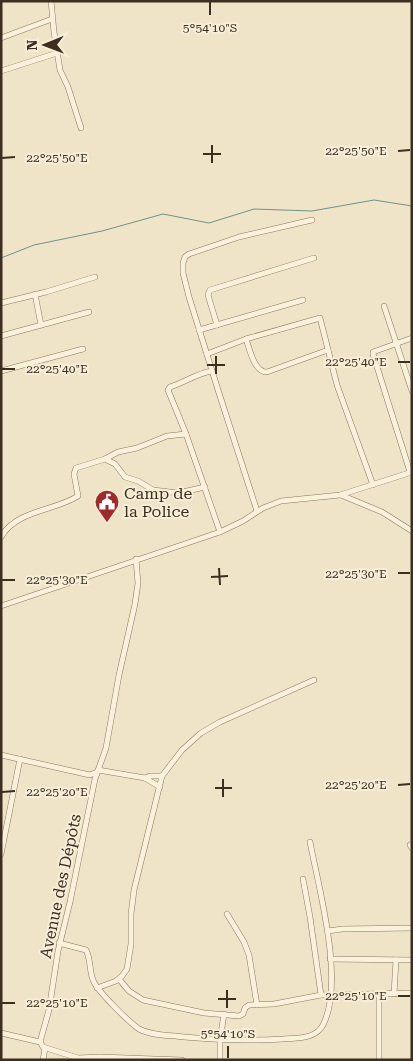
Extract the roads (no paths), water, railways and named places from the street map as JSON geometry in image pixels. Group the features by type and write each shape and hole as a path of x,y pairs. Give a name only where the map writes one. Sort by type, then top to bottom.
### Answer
{"street":[{"path":"51,1 60,70 82,128"},
{"path":"1,38 52,19"},
{"path":"1,71 57,53"},
{"path":"257,511 199,330 183,273 185,257 220,243 312,220"},
{"path":"217,325 208,295 210,290 314,258"},
{"path":"1,303 95,277"},
{"path":"35,294 41,325"},
{"path":"199,330 303,300"},
{"path":"384,306 412,391"},
{"path":"1,336 89,312"},
{"path":"207,354 246,339 319,318 344,405 373,485"},
{"path":"1,606 220,532 243,521 257,511 281,501 340,494 411,472 372,354 412,338"},
{"path":"246,339 259,370 263,372 268,372 328,350"},
{"path":"1,371 84,349"},
{"path":"212,371 202,373 168,390 186,434 220,532"},
{"path":"1,537 8,528 26,516 77,498 79,495 74,474 76,468 168,436 186,434"},
{"path":"105,458 115,464 125,477 138,481 153,490 178,493 205,487"},
{"path":"340,494 382,512 412,531"},
{"name":"Avenue des Dépôts","path":"40,1042 50,1010 60,943 70,902 93,777 106,748 119,675 135,604 138,583 136,559"},
{"path":"97,988 119,978 127,969 131,944 130,914 134,890 162,776 182,750 211,726 314,680"},
{"path":"1,755 93,777"},
{"path":"1,854 20,759"},
{"path":"97,771 145,778 162,776"},
{"path":"145,778 160,788"},
{"path":"60,943 87,952 91,974 97,988 130,1021 143,1030 163,1035 220,1040 303,1038 314,1034 323,1025 330,1004 331,994 328,931 310,842"},
{"path":"302,878 310,917 321,995"},
{"path":"227,914 244,942 249,956 257,1005"},
{"path":"328,931 412,928"},
{"path":"330,959 412,960"},
{"path":"394,994 396,960"},
{"path":"119,978 129,990 143,1000 204,1013 241,1016 247,1006 321,995 412,993"},
{"path":"379,994 379,1060"},
{"path":"220,1060 220,1040 224,1014"},
{"path":"1,1033 40,1042 41,1046 69,1058 100,1057 182,1060"},
{"path":"43,1060 45,1048"}],"waterway":[{"path":"1,258 34,245 102,231 163,214 209,223 254,209 312,211 374,200 412,206"}],"place":[{"name":"Camp de la Police","path":"107,523"}]}
